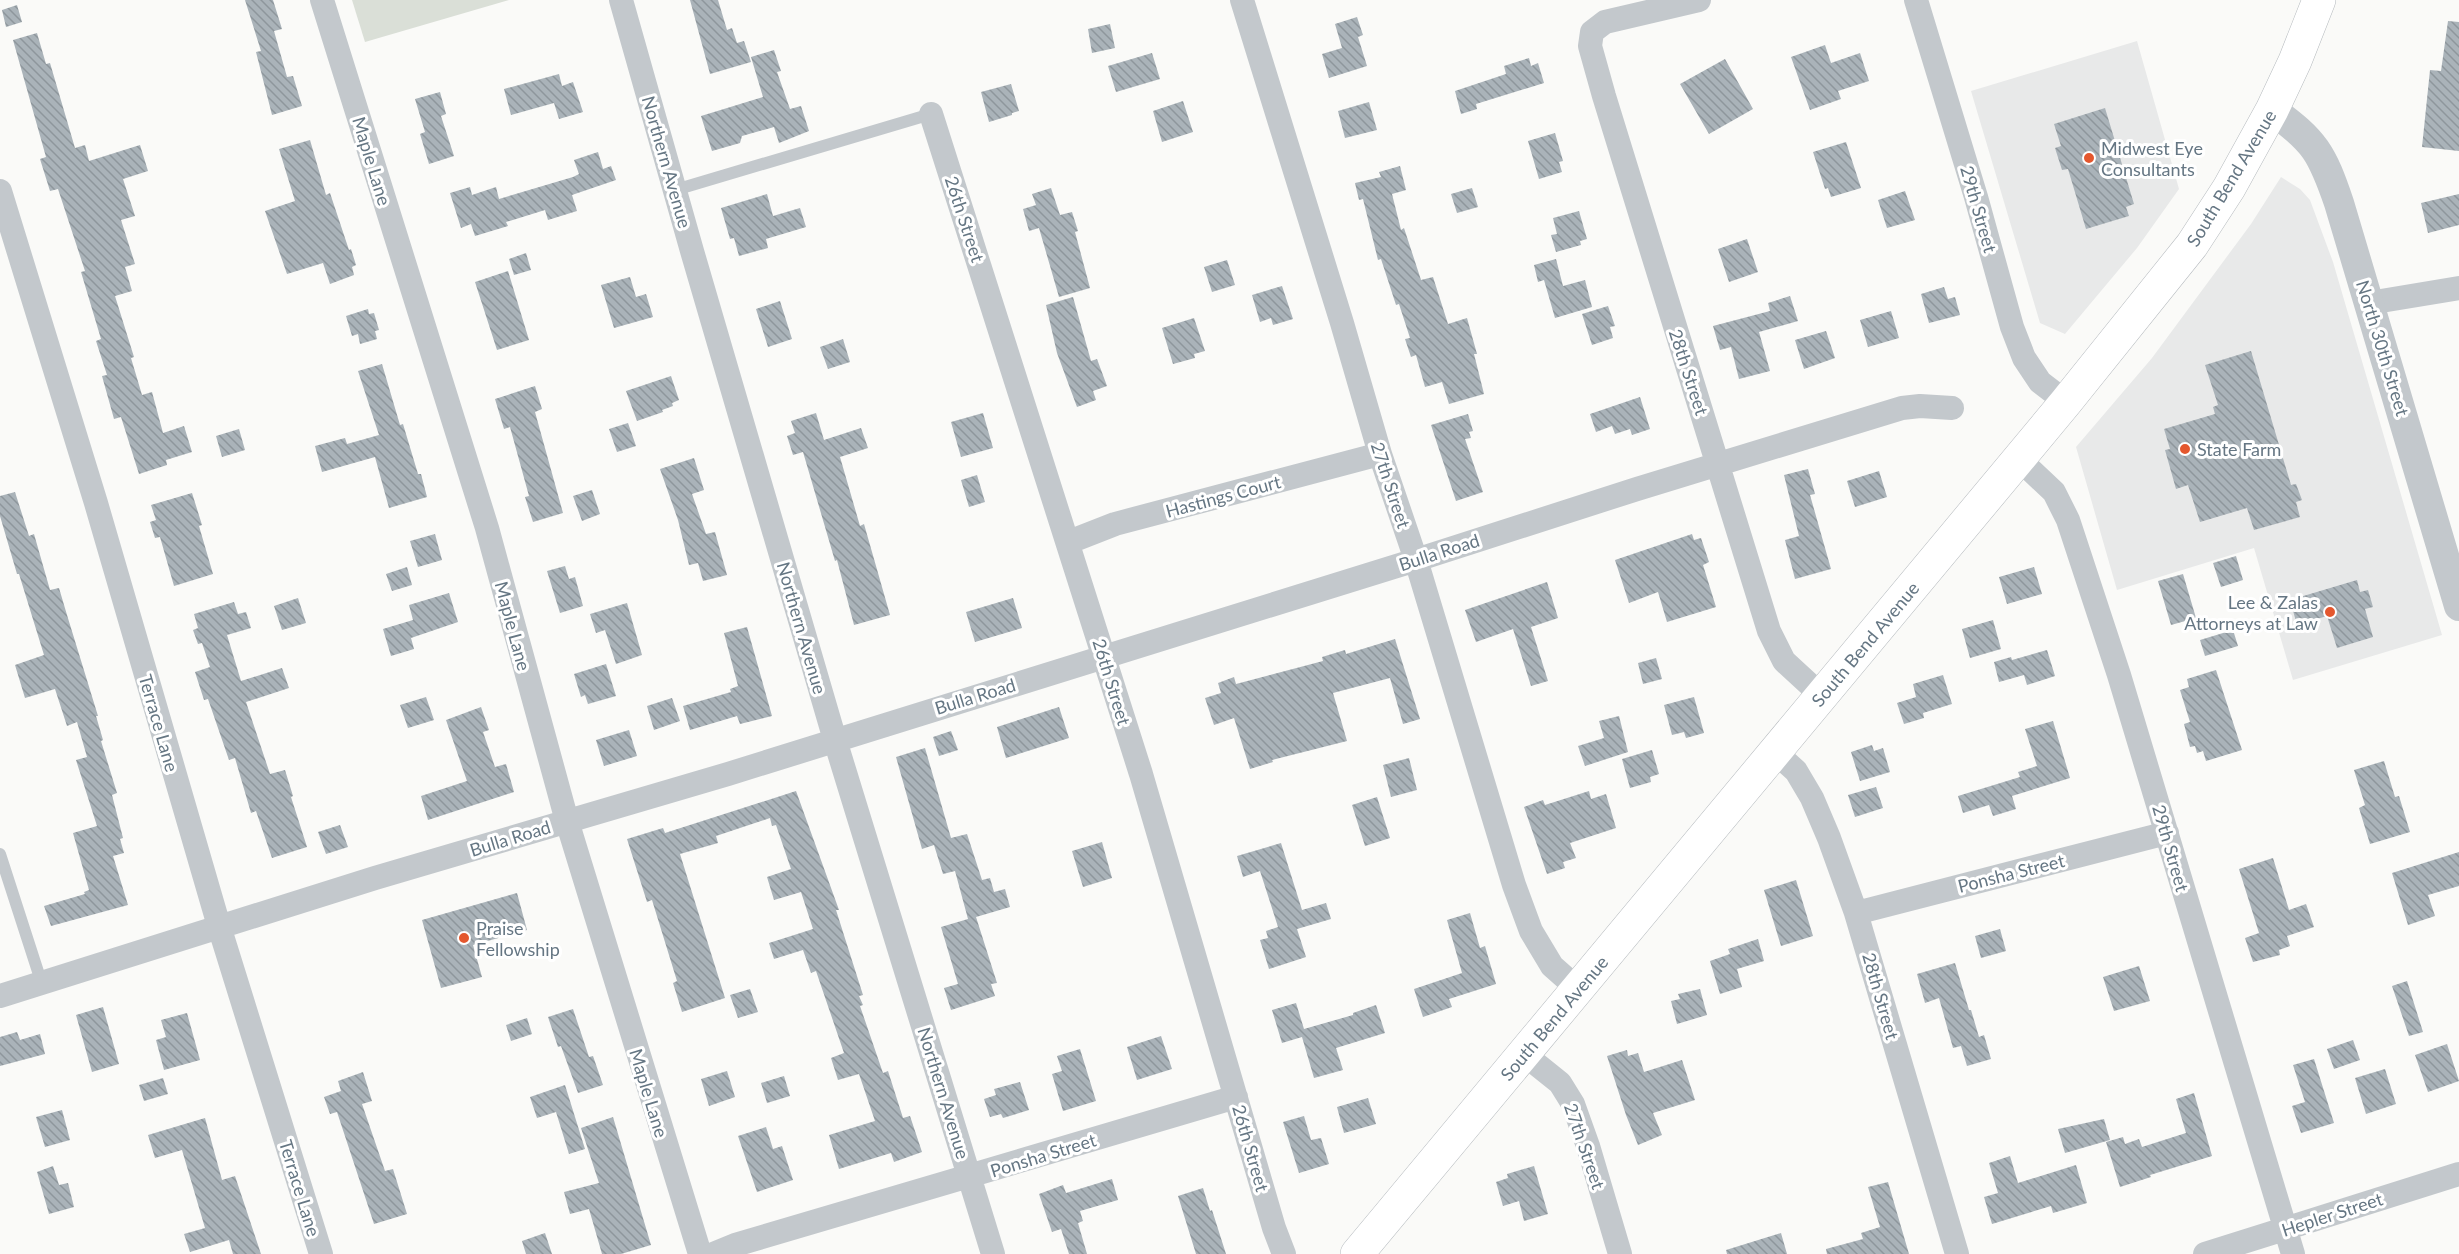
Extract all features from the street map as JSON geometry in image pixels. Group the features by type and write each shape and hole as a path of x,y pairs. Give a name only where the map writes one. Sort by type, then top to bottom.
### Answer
{"main road":[{"name":"South Bend Avenue","path":"1357,1254 2019,459 2192,245 2229,188 2272,110 2295,61 2319,0"}],"street":[{"name":"Maple Lane","path":"322,0 487,528 567,821 700,1254"},
{"name":"Northern Avenue","path":"621,0 835,740 993,1254"},
{"name":"27th Street","path":"1242,0 1380,454 1416,560 1514,885 1531,931 1552,966 1578,989"},
{"name":"28th Street","path":"1699,0 1605,22 1592,32 1590,46 1769,632 1784,661 1822,696"},
{"name":"29th Street","path":"1916,0 2013,327 2024,357 2040,382 2066,402"},
{"name":"North 30th Street","path":"2272,110 2299,130 2314,146 2329,173 2459,606"},
{"name":"26th Street","path":"931,114 1141,774 1274,1228 1284,1254"},
{"name":"Terrace Lane","path":"0,191 96,503 219,926 321,1254"},
{"path":"2369,303 2459,288"},
{"name":"Bulla Road","path":"0,996 219,926 835,740 1902,408 1920,406 1952,408"},
{"name":"Hastings Court","path":"1069,542 1114,524 1380,454"},
{"name":"29th Street","path":"2019,459 2054,492 2068,520 2119,675 2293,1254"},
{"name":"28th Street","path":"1775,752 1796,771 1812,798 1829,838 1856,913 1957,1254"},
{"name":"Ponsha Street","path":"1856,913 2167,833"},
{"name":"27th Street","path":"1524,1054 1560,1083 1573,1104 1620,1254"},
{"name":"Ponsha Street","path":"713,1254 735,1245 1236,1097"},
{"name":"Hepler Street","path":"2205,1254 2459,1174"}],"lane":[{"path":"675,190 931,114"},
{"path":"0,854 42,984"}],"shaded area":[{"path":"352,0 509,0 365,42"},
{"path":"2137,41 2179,189 2137,248 2065,334 2040,323 1971,91"},
{"path":"2281,177 2300,189 2310,200 2333,262 2442,635 2293,680 2254,548 2117,590 2076,447 2152,358 2251,224"}],"building":[{"path":"245,0 273,0 282,29 274,31 287,77 293,76 302,106 272,115 256,52 261,51"},
{"path":"690,0 718,0 727,30 732,28 737,43 744,41 751,62 710,74"},
{"path":"17,5 22,22 6,27 2,10"},
{"path":"1357,17 1363,35 1358,37 1367,66 1329,78 1322,54 1342,48 1335,24"},
{"path":"2448,21 2459,22 2459,151 2422,147 2430,70 2441,71"},
{"path":"1110,24 1115,48 1092,53 1088,29"},
{"path":"37,33 46,64 50,63 75,148 85,145 89,161 140,145 148,171 123,179 135,216 121,220 135,264 125,267 132,291 115,296 134,357 131,358 142,395 152,392 163,433 184,426 192,452 166,460 167,465 139,474 121,417 114,419 102,376 107,375 96,341 101,339 81,272 85,271 58,189 50,191 40,159 46,157 13,40"},
{"path":"1825,45 1831,63 1860,53 1869,81 1838,91 1841,99 1810,110 1791,57"},
{"path":"774,50 781,71 777,72 790,109 801,106 809,131 779,143 774,127 742,136 740,143 712,151 701,116 763,97 751,57"},
{"path":"1152,53 1160,79 1116,92 1108,66"},
{"path":"1529,58 1531,66 1538,63 1544,83 1476,104 1477,109 1461,114 1455,91 1506,74 1504,66"},
{"path":"1725,59 1753,109 1709,134 1680,84"},
{"path":"559,74 562,86 573,82 583,112 559,119 554,103 511,115 504,89"},
{"path":"1011,84 1019,111 989,122 981,92"},
{"path":"440,92 446,114 441,116 454,156 429,164 420,134 425,132 415,99"},
{"path":"1183,101 1193,132 1162,142 1153,111"},
{"path":"1369,102 1377,130 1345,138 1338,111"},
{"name":"Midwest Eye Consultants","path":"2105,108 2134,204 2126,207 2129,216 2086,229 2068,169 2062,170 2055,148 2061,146 2054,124"},
{"path":"1555,133 1563,161 1559,162 1562,172 1539,179 1528,141"},
{"path":"310,140 326,195 330,193 356,265 352,267 354,275 330,284 323,263 287,274 265,211 295,201 279,149"},
{"path":"1846,142 1861,188 1831,197 1828,188 1825,189 1813,152"},
{"path":"598,152 603,169 611,166 616,180 572,195 577,211 548,220 545,210 506,222 508,226 475,236 471,224 461,228 450,193 470,187 472,195 496,187 499,199 573,177 579,174 574,160"},
{"path":"1400,166 1406,190 1392,194 1401,230 1404,228 1421,280 1433,277 1448,324 1467,318 1477,354 1474,354 1484,394 1449,404 1442,382 1425,387 1416,355 1411,357 1405,339 1410,338 1381,259 1378,260 1363,199 1359,200 1355,183 1381,177 1379,172"},
{"path":"1051,188 1060,215 1072,212 1090,288 1059,297 1039,228 1029,231 1023,209 1036,205 1032,194"},
{"path":"1472,188 1478,207 1457,213 1451,194"},
{"path":"1905,191 1915,220 1887,228 1878,200"},
{"path":"767,194 773,216 800,208 806,227 766,239 768,248 739,256 734,238 730,239 721,208"},
{"path":"2459,194 2459,225 2428,233 2421,203"},
{"path":"1579,211 1587,239 1580,241 1581,245 1556,252 1551,235 1557,234 1553,218"},
{"path":"1747,239 1758,272 1729,282 1718,249"},
{"path":"526,253 531,270 514,275 509,259"},
{"path":"1556,259 1563,286 1585,280 1592,307 1555,318 1544,280 1538,282 1534,265"},
{"path":"1227,260 1235,285 1212,292 1204,267"},
{"path":"508,271 529,340 497,350 475,282"},
{"path":"630,277 636,297 646,294 653,317 614,328 601,285"},
{"path":"1282,286 1293,319 1273,325 1271,318 1260,322 1252,295"},
{"path":"1944,287 1948,299 1955,297 1960,315 1929,323 1921,294"},
{"path":"1790,296 1798,321 1759,332 1770,371 1739,379 1731,347 1720,350 1713,326 1770,311 1768,303"},
{"path":"1073,297 1091,361 1097,359 1107,386 1093,391 1096,400 1077,407 1057,353 1046,305"},
{"path":"780,301 792,339 768,347 756,309"},
{"path":"1608,306 1615,326 1610,327 1613,338 1592,345 1582,314"},
{"path":"368,309 369,314 374,313 379,330 375,331 377,339 360,344 358,334 352,336 346,316"},
{"path":"1891,311 1899,338 1868,347 1860,320"},
{"path":"1194,318 1205,351 1194,354 1195,358 1173,364 1162,328"},
{"path":"1826,331 1835,358 1804,369 1795,340"},
{"path":"843,339 850,362 828,369 820,347"},
{"path":"2251,351 2291,485 2296,484 2302,500 2296,502 2300,517 2254,530 2247,508 2200,522 2188,485 2176,489 2165,450 2170,449 2164,429 2215,414 2213,407 2218,405 2205,365"},
{"path":"382,364 400,425 403,424 427,497 389,508 375,457 322,472 315,446 345,438 347,444 379,435 358,371"},
{"path":"671,376 679,400 672,403 673,406 662,410 663,412 637,421 626,391"},
{"path":"535,386 542,409 535,412 563,513 533,522 525,497 529,496 510,427 504,429 495,399"},
{"path":"1640,397 1650,429 1632,435 1630,429 1615,434 1612,426 1596,432 1590,414"},
{"path":"816,413 824,440 861,428 868,448 840,457 860,526 864,524 890,615 854,625 837,560 835,561 803,452 793,455 787,436 795,433 791,421"},
{"path":"983,413 993,448 961,457 951,422"},
{"path":"1468,414 1473,431 1469,432 1471,438 1465,439 1483,492 1456,501 1431,425"},
{"path":"628,423 636,446 617,452 609,429"},
{"path":"239,429 245,450 222,457 216,436"},
{"path":"694,458 704,490 692,494 706,534 715,532 727,575 703,581 698,563 689,565 678,520 660,469"},
{"path":"1808,469 1815,494 1810,495 1831,569 1795,579 1785,540 1799,536 1784,475"},
{"path":"1879,471 1887,497 1855,507 1847,481"},
{"path":"977,475 985,502 969,507 961,480"},
{"path":"592,490 600,514 582,521 573,496"},
{"path":"15,492 29,536 34,534 50,590 59,588 98,716 96,716 103,740 101,741 117,793 112,795 123,838 120,839 124,853 113,856 128,905 51,926 44,906 85,894 84,892 89,890 73,833 97,826 76,760 87,757 77,722 67,726 55,689 25,698 15,665 44,655 0,516 0,496"},
{"path":"192,493 213,574 174,586 160,537 155,538 150,522 156,520 151,505"},
{"path":"435,534 442,560 418,567 410,541"},
{"path":"1692,534 1694,540 1701,538 1709,562 1703,565 1716,607 1667,622 1658,592 1629,603 1615,560"},
{"path":"2236,556 2243,580 2221,587 2213,563"},
{"path":"565,566 569,579 575,577 583,606 560,613 547,571"},
{"path":"407,567 412,585 392,591 386,574"},
{"path":"2034,567 2042,594 2007,604 1999,577"},
{"path":"2183,574 2196,618 2171,625 2158,581"},
{"name":"Lee & Zalas Attorneys at Law","path":"2357,580 2360,592 2368,590 2373,607 2365,609 2373,637 2337,648 2327,616 2297,625 2290,600"},
{"path":"1547,582 1558,618 1531,627 1548,681 1531,686 1513,629 1476,642 1465,610"},
{"path":"449,593 458,622 411,638 414,649 391,656 383,629 413,620 409,605"},
{"path":"298,598 306,623 282,630 274,606"},
{"path":"1013,598 1022,628 975,642 966,612"},
{"path":"234,602 238,614 246,612 251,628 227,635 241,681 282,668 289,688 246,702 270,774 285,770 307,847 272,858 256,811 251,813 235,758 229,760 208,699 204,700 195,672 210,667 202,643 198,644 193,630 198,628 194,614"},
{"path":"627,603 642,655 616,664 605,630 596,633 590,614"},
{"path":"1993,620 2001,649 1970,658 1962,629"},
{"path":"747,627 772,716 740,724 737,716 690,730 683,706 731,692 730,689 738,686 724,633"},
{"path":"2233,630 2238,646 2205,656 2200,640"},
{"path":"1395,639 1420,719 1403,724 1390,678 1333,693 1347,741 1272,760 1273,762 1250,769 1234,718 1214,725 1205,698 1221,693 1218,683 1234,677 1236,684 1323,661 1322,657 1345,650 1346,654"},
{"path":"2047,650 2055,676 2027,685 2024,675 1999,682 1994,662 2011,657 2012,660"},
{"path":"1656,658 1662,679 1643,684 1638,663"},
{"path":"606,664 616,696 588,704 585,695 581,697 574,674"},
{"path":"2216,670 2242,750 2206,761 2203,751 2197,753 2195,746 2190,747 2184,724 2190,722 2180,690 2189,687 2187,679"},
{"path":"1943,675 1952,704 1923,713 1924,718 1904,724 1897,703 1916,697 1913,684"},
{"path":"426,697 434,720 408,728 400,705"},
{"path":"1694,697 1704,733 1686,738 1684,732 1672,735 1664,705"},
{"path":"672,698 680,721 654,730 647,706"},
{"path":"481,707 489,730 483,732 495,767 506,764 514,792 428,820 421,796 467,781 446,720"},
{"path":"1059,707 1069,738 1006,758 997,727"},
{"path":"1619,716 1628,752 1585,766 1578,746 1604,738 1599,721"},
{"path":"2053,721 2070,778 2012,796 2016,809 1993,816 1989,805 1963,813 1958,796 2020,777 2018,772 2037,766 2025,729"},
{"path":"629,730 637,756 604,766 596,740"},
{"path":"951,731 958,750 939,756 933,737"},
{"path":"1872,745 1874,751 1883,748 1890,772 1860,781 1851,752"},
{"path":"925,748 951,838 967,834 982,880 990,878 994,892 1005,889 1010,907 976,917 997,983 991,984 995,996 951,1010 944,988 958,984 941,927 968,919 955,871 943,874 934,845 922,849 896,757"},
{"path":"1652,750 1659,774 1650,777 1651,782 1630,788 1622,759"},
{"path":"1409,758 1417,790 1391,797 1383,765"},
{"path":"2384,761 2395,797 2399,796 2410,832 2370,844 2359,808 2365,805 2354,770"},
{"path":"1876,787 1883,808 1855,817 1848,795"},
{"path":"796,791 839,910 836,910 863,995 859,996 863,1005 860,1006 883,1073 888,1071 903,1118 910,1116 922,1152 894,1162 891,1153 839,1169 829,1135 875,1121 859,1074 838,1080 831,1058 844,1053 816,971 811,973 803,950 774,959 769,943 813,929 801,892 774,900 767,877 791,869 776,825 772,826 770,818 716,836 718,843 680,854 725,998 682,1012 673,983 677,981 652,900 647,902 627,839 663,828 665,833"},
{"path":"1589,791 1591,799 1606,794 1616,828 1570,843 1576,858 1563,862 1565,868 1547,874 1524,807 1543,800 1545,805"},
{"path":"1377,797 1390,838 1365,846 1352,805"},
{"path":"340,825 348,847 326,854 318,832"},
{"path":"1102,842 1112,878 1083,887 1072,851"},
{"path":"1281,843 1302,910 1326,903 1331,919 1297,929 1306,957 1269,969 1260,940 1268,938 1266,931 1278,927 1260,871 1243,877 1237,856"},
{"path":"2459,852 2459,886 2428,895 2435,916 2408,925 2392,873"},
{"path":"2273,858 2289,910 2306,904 2314,927 2287,936 2290,946 2279,950 2280,955 2253,962 2245,938 2259,933 2239,869"},
{"path":"1796,880 1813,936 1781,946 1764,890"},
{"name":"Praise Fellowship","path":"517,893 527,930 473,945 482,977 441,988 422,920"},
{"path":"1470,913 1480,948 1485,946 1496,984 1449,999 1452,1007 1423,1017 1414,989 1462,973 1447,920"},
{"path":"2000,929 2006,951 1981,958 1975,936"},
{"path":"1758,939 1764,961 1737,969 1742,987 1720,994 1710,961 1730,954 1728,949"},
{"path":"1955,963 1979,1037 1984,1035 1991,1059 1967,1066 1961,1046 1953,1048 1939,998 1925,1003 1917,974"},
{"path":"2139,966 2150,1001 2114,1011 2103,977"},
{"path":"2407,981 2423,1032 2409,1036 2392,986"},
{"path":"750,989 758,1012 738,1018 730,995"},
{"path":"1700,989 1707,1015 1677,1024 1671,1001 1680,999 1678,994"},
{"path":"1296,1003 1304,1029 1353,1015 1353,1013 1376,1005 1385,1033 1336,1048 1343,1070 1314,1078 1302,1037 1282,1043 1272,1010"},
{"path":"103,1007 119,1064 92,1072 76,1015"},
{"path":"573,1009 589,1057 593,1056 603,1085 578,1093 548,1017"},
{"path":"187,1013 200,1060 164,1070 156,1040 166,1037 161,1020"},
{"path":"527,1018 532,1034 511,1041 506,1025"},
{"path":"17,1032 20,1040 40,1034 45,1054 0,1066 0,1037"},
{"path":"1161,1036 1172,1069 1137,1080 1127,1047"},
{"path":"2353,1040 2360,1060 2334,1069 2327,1049"},
{"path":"2447,1044 2459,1081 2428,1092 2415,1055"},
{"path":"1080,1049 1096,1101 1063,1111 1052,1074 1062,1071 1057,1056"},
{"path":"1627,1050 1628,1056 1638,1053 1644,1072 1682,1060 1695,1100 1653,1113 1662,1135 1638,1145 1607,1056"},
{"path":"2314,1059 2334,1123 2301,1133 2292,1106 2305,1102 2293,1065"},
{"path":"2385,1069 2396,1104 2366,1114 2355,1078"},
{"path":"727,1071 735,1097 709,1106 701,1079"},
{"path":"363,1072 372,1101 362,1104 385,1171 393,1169 407,1214 374,1224 337,1112 330,1114 324,1097 341,1091 338,1081"},
{"path":"784,1076 790,1096 767,1103 761,1083"},
{"path":"163,1078 168,1094 144,1101 139,1085"},
{"path":"1020,1082 1029,1110 1003,1118 1001,1114 990,1117 984,1099 996,1095 994,1089"},
{"path":"565,1085 585,1149 569,1154 556,1112 537,1118 530,1097"},
{"path":"2194,1093 2212,1156 2120,1187 2106,1142 2123,1137 2125,1144 2139,1139 2142,1147 2186,1133 2176,1099"},
{"path":"1368,1098 1376,1124 1344,1133 1337,1107"},
{"path":"62,1110 70,1140 45,1147 36,1117"},
{"path":"1304,1116 1311,1140 1321,1138 1329,1164 1299,1173 1283,1122"},
{"path":"613,1117 651,1245 621,1254 602,1254 589,1209 570,1214 564,1192 599,1183 581,1128"},
{"path":"205,1118 222,1180 235,1176 261,1254 233,1254 229,1240 190,1252 184,1234 205,1228 182,1150 155,1158 148,1135"},
{"path":"2104,1119 2110,1140 2065,1153 2058,1129"},
{"path":"766,1127 773,1149 782,1146 793,1180 757,1192 738,1136"},
{"path":"2010,1156 2018,1183 2076,1165 2087,1203 2053,1213 2051,1206 1992,1224 1984,1197 1998,1193 1989,1163"},
{"path":"53,1166 59,1185 68,1183 74,1207 49,1214 37,1172"},
{"path":"1534,1166 1548,1214 1524,1221 1519,1201 1503,1206 1496,1182 1508,1178 1507,1174"},
{"path":"1112,1179 1118,1200 1080,1211 1083,1221 1078,1223 1087,1254 1069,1254 1061,1229 1052,1232 1039,1194 1063,1185 1066,1193"},
{"path":"1888,1182 1909,1254 1827,1254 1826,1249 1863,1239 1861,1233 1880,1227 1868,1187"},
{"path":"1203,1188 1226,1254 1196,1254 1178,1196"},
{"path":"545,1233 552,1254 526,1254 522,1241"},
{"path":"1781,1233 1787,1254 1727,1254 1726,1250"}],"place":[{"name":"Midwest Eye Consultants","path":"2089,158"},
{"name":"State Farm","path":"2185,449"},
{"name":"Lee & Zalas Attorneys at Law","path":"2330,612"},
{"name":"Praise Fellowship","path":"464,938"}]}
